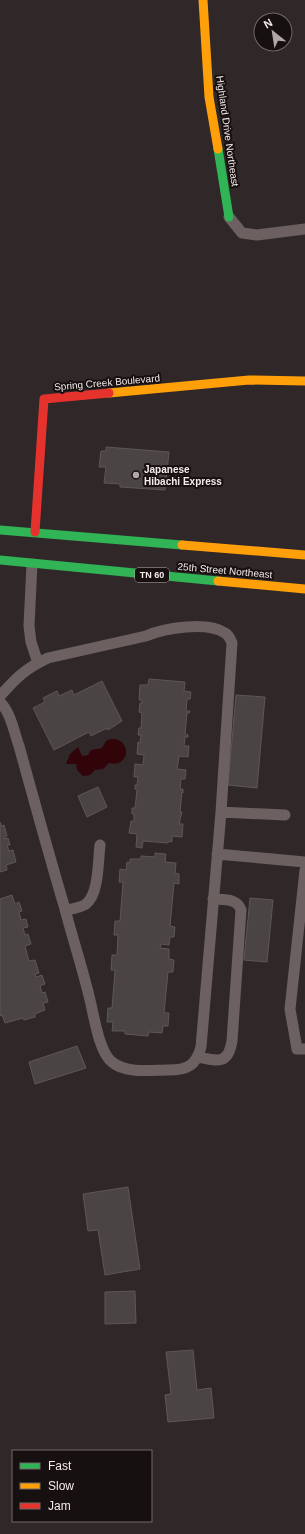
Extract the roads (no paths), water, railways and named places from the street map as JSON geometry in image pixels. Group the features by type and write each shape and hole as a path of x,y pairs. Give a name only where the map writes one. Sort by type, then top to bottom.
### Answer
{"main road":[{"name":"Highland Drive Northeast","path":"203,0 209,97 230,217"},
{"name":"Spring Creek Boulevard","path":"35,532 44,400 248,380 305,380"},
{"path":"0,530 305,555"},
{"name":"25th Street Northeast","path":"0,560 305,589"}],"lane":[{"path":"230,217 242,232 257,235 305,229"},
{"path":"32,564 29,626 31,642 38,662"},
{"path":"0,696 24,671 38,662 48,658 146,636 157,631 171,628 208,628 224,632 229,636 232,643 221,812 201,1046 198,1057 191,1065 174,1070 128,1069 111,1062 105,1055 19,746 10,720 0,702"},
{"path":"221,812 285,815"},
{"path":"65,910 85,905 91,900 94,892 100,845"},
{"path":"217,854 305,862"},
{"path":"305,870 290,1009 297,1049 305,1049"},
{"path":"198,1057 216,1061 221,1060 227,1057 230,1052 232,1041 241,910 236,902 214,899"}],"place":[{"name":"Japanese Hibachi Express","path":"136,475"}]}
